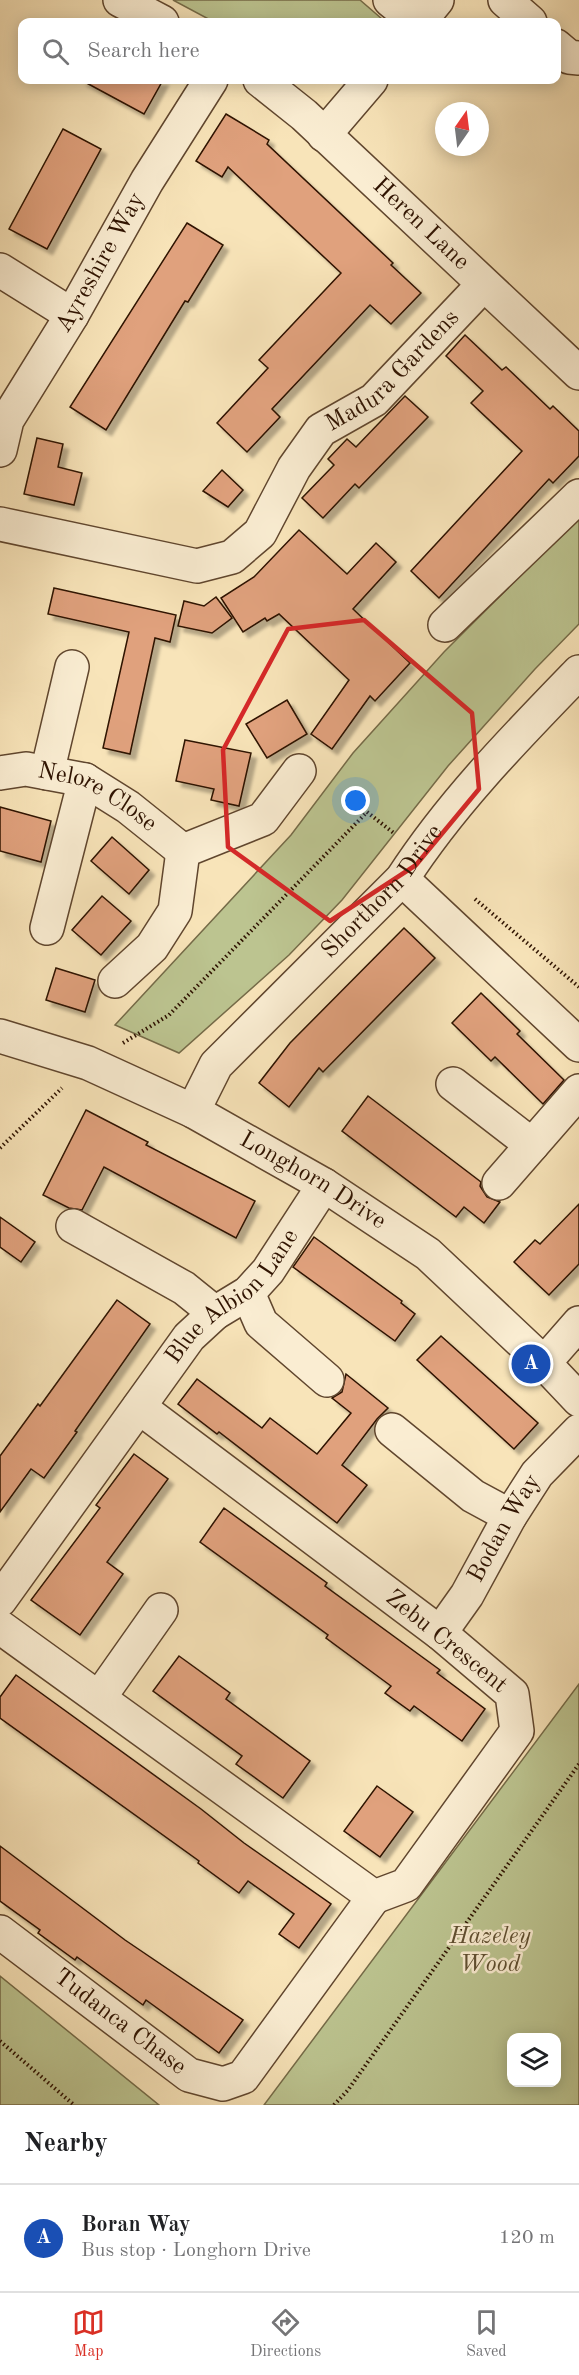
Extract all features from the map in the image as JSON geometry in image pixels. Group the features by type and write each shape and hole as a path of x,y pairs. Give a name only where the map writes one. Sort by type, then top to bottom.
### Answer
{"street":[{"path":"120,0 154,18"},
{"path":"390,0 413,18"},
{"path":"421,18 437,0"},
{"path":"505,0 525,18"},
{"path":"561,50 570,57 579,58"},
{"name":"Ayreshire Way","path":"0,450 7,420 72,315 147,181 208,84"},
{"name":"Heren Lane","path":"265,84 324,135 579,373"},
{"path":"324,135 368,84"},
{"path":"0,270 72,315"},
{"name":"Madura Gardens","path":"0,524 197,566 231,557 260,533 294,468 321,430 374,400 483,285"},
{"path":"446,625 579,496"},
{"path":"47,773 72,667"},
{"name":"Shorthorn Drive","path":"192,1111 216,1065 402,879 418,854 501,753 579,672"},
{"name":"Nelore Close","path":"0,773 26,769 85,780 129,807 183,850"},
{"name":"Nelore Close","path":"183,850 263,819 299,771"},
{"path":"47,928 85,780"},
{"name":"Nelore Close","path":"115,981 152,947 175,911 183,850"},
{"path":"402,879 579,1045"},
{"name":"Longhorn Drive","path":"0,1036 88,1063 192,1111 324,1185 428,1254 544,1363 579,1400"},
{"path":"453,1084 532,1145"},
{"path":"500,1183 579,1091"},
{"name":"Blue Albion Lane","path":"139,1407 189,1336 215,1313 248,1293 268,1271 324,1185"},
{"path":"73,1226 184,1288 215,1313"},
{"path":"248,1293 261,1323 327,1380"},
{"path":"544,1363 579,1323"},
{"path":"0,1600 139,1407"},
{"name":"Zebu Crescent","path":"139,1407 440,1633 512,1694 517,1731 406,1885 374,1896"},
{"path":"392,1430 473,1496 510,1515"},
{"name":"Bodan Way","path":"440,1633 467,1595 510,1515 537,1474 579,1431"},
{"path":"99,1698 161,1610"},
{"path":"0,1627 374,1896"},
{"name":"Tudanca Chase","path":"0,1932 189,2075 223,2084 243,2078 374,1896"}],"path":[{"path":"0,1148 88,1063"},
{"path":"334,2105 348,2090 579,1764"},
{"path":"0,2041 74,2105"}],"highlighted area":[{"path":"364,620 472,713 479,789 416,865 330,921 228,847 223,750 288,629"}],"green space":[{"path":"173,0 360,0 381,18 207,18"},
{"path":"579,517 579,624 535,669 448,766 342,900 289,955 179,1053 115,1025 291,835 353,753 444,652"},
{"name":"Hazeley Wood","path":"579,1684 579,2105 264,2105"},
{"path":"0,1976 159,2105 0,2105"}],"building":[{"path":"88,84 161,84 144,114"},
{"path":"226,114 269,140 267,144 393,263 391,265 421,293 391,324 370,305 272,409 280,417 247,452 217,423 268,368 259,360 341,273 228,167 222,177 196,161"},
{"path":"63,129 101,149 47,249 9,229"},
{"path":"187,223 223,245 188,302 185,301 106,430 70,407"},
{"path":"465,335 502,370 506,367 550,409 553,406 579,431 579,456 553,483 549,479 439,598 411,571 522,451 471,403 483,391 446,356"},
{"path":"405,396 428,417 359,488 355,484 323,518 302,498 334,465 328,459 347,439 356,447"},
{"path":"37,438 63,444 58,467 82,473 74,505 24,494"},
{"path":"222,470 243,490 228,507 203,491"},
{"path":"299,530 347,574 376,543 396,562 353,609 410,663 375,701 370,696 332,749 311,734 349,680 279,614 267,621 265,618 243,632 221,598 254,577"},
{"path":"54,588 176,615 170,642 155,638 130,754 103,748 129,632 48,614"},
{"path":"216,597 232,618 212,633 178,626 184,601 204,606"},
{"path":"287,700 307,734 267,758 246,724"},
{"path":"185,740 251,753 239,806 211,800 214,789 176,781"},
{"path":"0,807 51,821 41,862 0,851"},
{"path":"112,837 149,870 129,894 91,861"},
{"path":"102,896 131,921 101,955 72,930"},
{"path":"404,928 435,958 323,1072 319,1068 289,1107 259,1083 290,1043"},
{"path":"56,968 95,980 85,1012 46,1000"},
{"path":"481,993 520,1031 517,1034 564,1080 543,1104 495,1057 491,1061 452,1023"},
{"path":"368,1096 481,1182 480,1186 487,1197 500,1202 484,1223 464,1207 456,1217 342,1131"},
{"path":"86,1110 148,1142 146,1145 255,1201 236,1238 104,1167 82,1210 69,1208 43,1195"},
{"path":"579,1204 579,1264 549,1295 514,1262 535,1240 540,1244"},
{"path":"0,1217 35,1242 21,1262 0,1247"},
{"path":"314,1237 402,1301 401,1303 415,1314 395,1341 293,1267"},
{"path":"117,1300 150,1324 44,1478 31,1469 0,1512 0,1456 38,1404 40,1406"},
{"path":"441,1336 538,1423 514,1449 417,1360"},
{"path":"346,1374 388,1408 342,1465 367,1485 337,1523 219,1432 217,1434 178,1404 197,1379 262,1428 270,1418 317,1454 351,1413 332,1398 342,1392"},
{"path":"134,1454 168,1479 107,1562 123,1574 80,1635 31,1600 100,1508 96,1505"},
{"path":"224,1508 327,1583 325,1586 440,1670 437,1673 485,1709 462,1741 414,1706 410,1711 385,1693 391,1686 326,1638 328,1635 200,1542"},
{"path":"179,1656 230,1693 226,1699 310,1761 283,1798 236,1764 242,1756 153,1691"},
{"path":"16,1675 201,1809 244,1843 331,1904 299,1948 279,1934 294,1914 248,1881 239,1893 198,1863 199,1861 0,1718 0,1697"},
{"path":"377,1786 413,1812 380,1857 344,1831"},
{"path":"0,1846 125,1940 243,2020 219,2053 146,2000 143,2005 77,1957 75,1960 38,1933 40,1930 0,1901"}],"place":[{"name":"Boran Way","path":"531,1364"}]}
